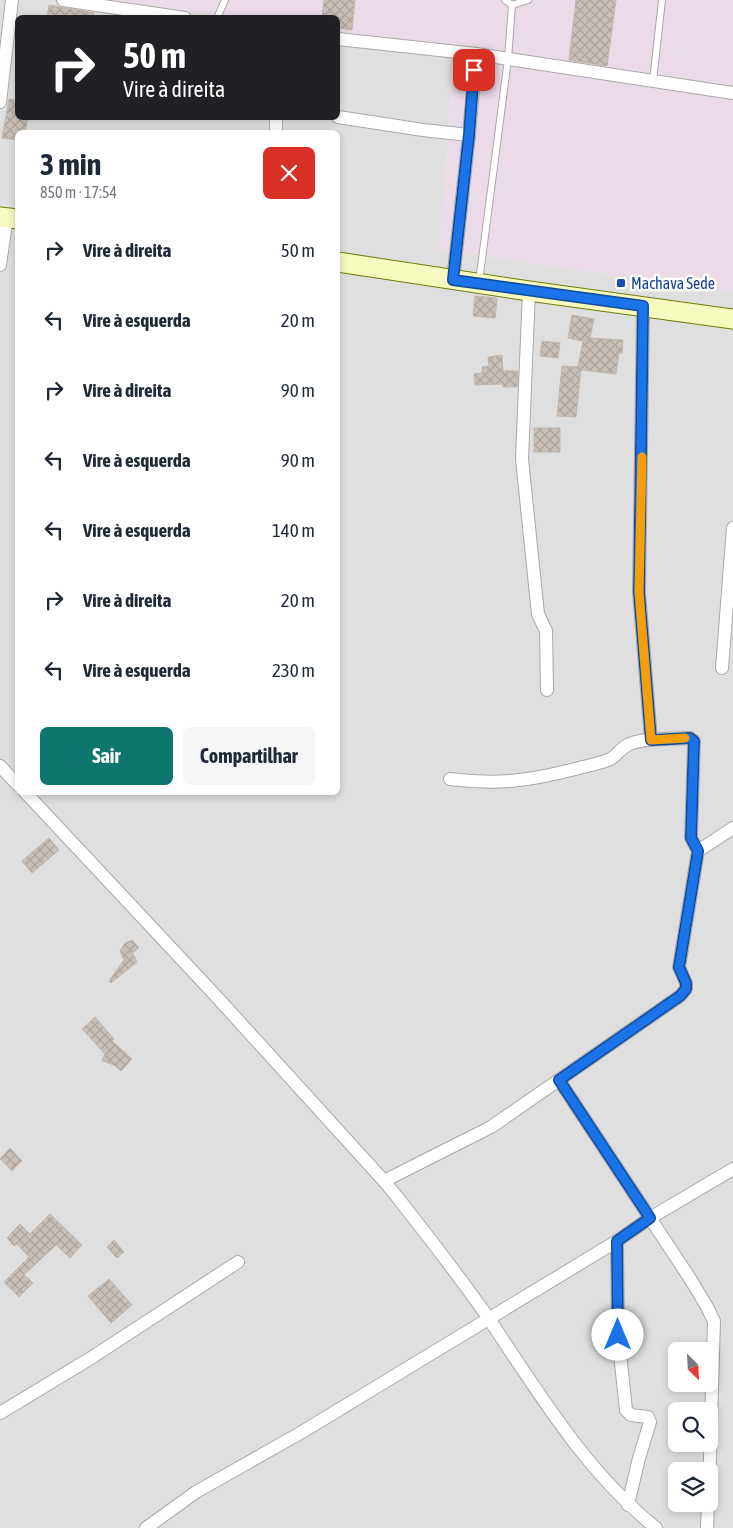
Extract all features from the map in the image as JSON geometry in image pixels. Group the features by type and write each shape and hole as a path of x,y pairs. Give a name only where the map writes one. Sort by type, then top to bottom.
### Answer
{"main road":[{"path":"340,262 733,319"}],"street":[{"path":"0,102 12,0"},
{"path":"63,0 165,15"},
{"path":"340,39 476,54 733,93"},
{"path":"453,280 476,54"},
{"path":"340,116 423,130 469,135"},
{"path":"0,265 8,218"},
{"path":"529,291 522,459 538,614 546,631 547,690"},
{"path":"643,306 639,592 651,740"},
{"path":"722,668 733,528"},
{"path":"384,1182 490,1127 680,996 686,989 686,983 679,967 698,851 691,838 694,741 690,738 651,740 627,745 608,760 551,775 513,782 475,782 450,779"},
{"path":"0,766 15,782"},
{"path":"28,795 221,1003 398,1198 488,1318 532,1385 581,1452 628,1505 656,1528"},
{"path":"698,851 733,828"},
{"path":"559,1080 698,1291 714,1322 710,1462"},
{"path":"146,1528 196,1492 302,1432 733,1169"},
{"path":"617,1241 618,1335 626,1410 631,1415 648,1417 650,1422 628,1505"},
{"path":"0,1413 91,1358 238,1262"},
{"path":"707,1528 708,1512"}],"lane":[{"path":"219,15 225,0"},
{"path":"505,0 512,5"},
{"path":"512,5 528,0"},
{"path":"652,81 662,0"},
{"path":"479,283 508,59 512,5"}],"shaded area":[{"path":"0,0 106,0 221,15 15,15 15,120 340,120 340,31 454,47 440,250 733,292 733,1528 0,1528"},
{"path":"93,0 733,0 733,292 440,250 454,47 340,32 340,15 212,15"}],"building":[{"path":"324,0 355,0 352,30 340,28 340,15 322,15"},
{"path":"576,0 616,0 607,66 569,60"},
{"path":"49,5 94,13 94,15 47,15"},
{"path":"9,99 15,100 15,120 28,120 25,130 15,130 15,140 2,138"},
{"path":"475,296 497,298 495,318 473,316"},
{"path":"572,315 594,319 590,338 623,340 622,353 619,353 616,374 581,370 576,417 557,416 562,366 578,367 583,341 568,338"},
{"path":"542,341 560,343 558,358 540,356"},
{"path":"502,355 503,371 518,371 517,387 503,387 503,384 475,385 474,374 482,373 482,367 489,366 488,357"},
{"path":"534,428 560,428 560,452 534,452"},
{"path":"49,838 59,850 32,873 22,861"},
{"path":"132,940 139,948 132,953 137,962 111,983 109,981 124,960 120,951 125,943"},
{"path":"95,1017 114,1039 112,1041 132,1059 121,1071 114,1065 102,1061 105,1054 82,1029"},
{"path":"10,1148 22,1161 12,1171 0,1159"},
{"path":"50,1214 82,1245 70,1258 56,1245 24,1275 33,1283 19,1297 4,1282 29,1257 17,1244 14,1246 7,1238 20,1224 30,1234"},
{"path":"114,1240 124,1252 117,1258 107,1247"},
{"path":"109,1279 132,1305 111,1323 88,1296"}],"slow traffic":[{"path":"642,457 639,592 651,740 685,738"}],"place":[{"name":"Machava Sede","path":"621,283"}],"route":[{"path":"474,70 453,280 643,306 639,592 651,740 690,738 694,741 691,838 698,851 679,967 686,983 686,989 680,996 559,1080 650,1218 617,1241 618,1335"}]}
